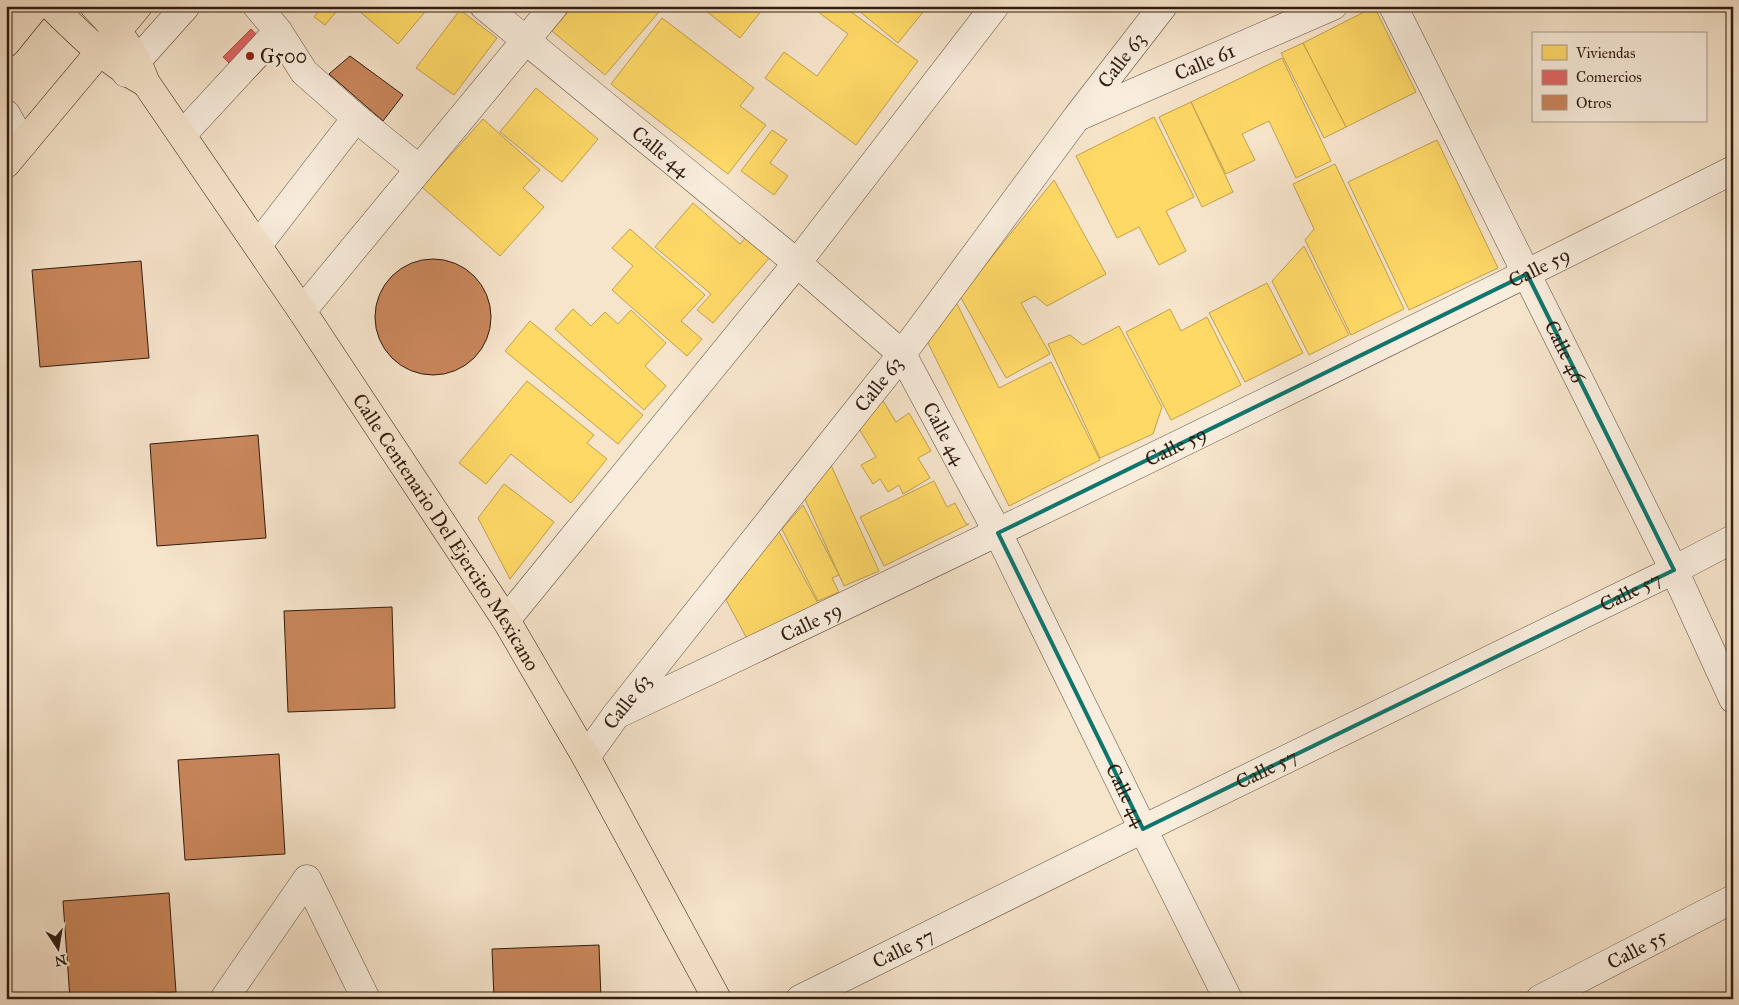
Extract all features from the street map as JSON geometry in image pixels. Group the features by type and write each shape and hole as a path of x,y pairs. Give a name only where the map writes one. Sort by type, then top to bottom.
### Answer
{"main road":[{"path":"6,43 36,6"},
{"name":"Calle Centenario Del Ejercito Mexicano","path":"51,6 100,53 137,72"},
{"name":"Calle Centenario Del Ejercito Mexicano","path":"94,6 118,31 137,72 258,245 506,620 586,757 717,999"},
{"path":"15,154 138,6"}],"street":[{"path":"137,72 186,6"},
{"path":"257,6 278,31 304,72 356,118 419,169"},
{"name":"Calle 44","path":"484,6 797,263 902,354 998,533 1228,999"},
{"path":"302,311 554,6"},
{"path":"506,620 797,263 995,6"},
{"name":"Calle 63","path":"586,757 616,715 902,354 1162,6"},
{"name":"Calle 61","path":"1077,118 1333,6"},
{"name":"Calle 46","path":"1392,6 1528,274 1674,570 1733,699"},
{"path":"182,135 278,31"},
{"path":"6,114 15,154"},
{"path":"258,245 356,118"},
{"name":"Calle 59","path":"616,715 998,533 1528,274 1733,170"},
{"name":"Calle 57","path":"800,999 1674,570 1733,539"},
{"path":"224,999 307,879 366,999"},
{"name":"Calle 55","path":"1540,999 1733,899"}],"highlighted area":[{"path":"1527,274 1674,570 1143,829 998,533"}],"building: Viviendas":[{"path":"323,6 341,6 325,25 314,17"},
{"path":"353,6 430,6 398,44"},
{"path":"573,6 664,6 605,75 552,31"},
{"path":"700,6 765,6 740,38"},
{"path":"810,6 843,6 918,61 856,145 765,78 784,52 817,76 848,34"},
{"path":"853,6 928,6 898,43"},
{"path":"1375,8 1416,92 1346,127 1303,43"},
{"path":"460,10 497,38 454,95 416,68"},
{"path":"662,18 754,88 740,106 766,125 728,174 611,84"},
{"path":"1303,43 1346,127 1324,138 1281,53"},
{"path":"1282,58 1331,161 1296,178 1269,121 1242,134 1255,160 1226,174 1191,102"},
{"path":"536,88 598,139 562,182 500,132"},
{"path":"1191,102 1233,192 1202,207 1159,117"},
{"path":"1154,117 1194,197 1166,211 1186,251 1159,265 1139,227 1117,238 1076,156"},
{"path":"483,119 540,170 523,188 544,207 500,256 422,187"},
{"path":"772,130 787,140 770,163 788,176 774,195 741,171"},
{"path":"1437,140 1498,268 1409,310 1348,182"},
{"path":"1335,164 1404,309 1351,335 1305,240 1314,229 1293,184"},
{"path":"1054,180 1106,274 1047,306 1035,296 1021,303 1050,354 1006,378 960,296"},
{"path":"693,203 740,244 747,236 771,256 713,323 697,310 711,294 655,247"},
{"path":"630,229 705,295 681,321 702,339 687,356 612,290 633,266 612,248"},
{"path":"1304,246 1349,335 1309,355 1272,281"},
{"path":"1267,283 1303,353 1245,382 1209,313"},
{"path":"956,302 999,388 1051,362 1100,460 1009,506 927,341"},
{"path":"573,309 591,326 605,312 618,324 631,310 666,343 645,366 666,386 644,410 555,329"},
{"path":"1170,309 1181,331 1207,317 1241,385 1171,420 1126,332"},
{"path":"530,321 643,415 618,444 505,351"},
{"path":"1119,326 1162,407 1153,434 1100,458 1048,344 1070,335 1083,345"},
{"path":"527,381 594,435 587,443 607,459 571,503 511,454 486,484 459,463"},
{"path":"882,399 896,422 909,413 931,451 918,458 930,478 903,494 899,485 888,492 880,479 873,484 861,465 876,457 858,427"},
{"path":"830,463 879,571 844,586 805,499"},
{"path":"934,481 947,507 955,503 966,524 969,524 884,566 860,517"},
{"path":"504,484 554,522 510,579 478,518"},
{"path":"803,505 839,575 832,578 839,592 818,601 782,529"},
{"path":"778,530 820,607 750,644 726,600"}],"building: Comercios":[{"name":"G500","path":"251,29 277,54 249,83 223,57"}],"building: Otros":[{"path":"350,56 403,95 383,121 329,74"},
{"path":"433,259 455,264 474,276 486,295 491,317 486,339 474,358 455,370 433,375 411,370 392,358 380,339 375,317 380,295 392,276 411,264"},
{"path":"141,261 149,358 40,367 32,270"},
{"path":"258,435 266,538 157,546 150,444"},
{"path":"392,607 395,708 288,712 284,611"},
{"path":"279,754 285,854 185,860 178,760"},
{"path":"169,893 176,992 70,999 63,901"},
{"path":"599,945 601,999 494,999 492,949"}],"place":[{"name":"G500","path":"250,56"}]}
